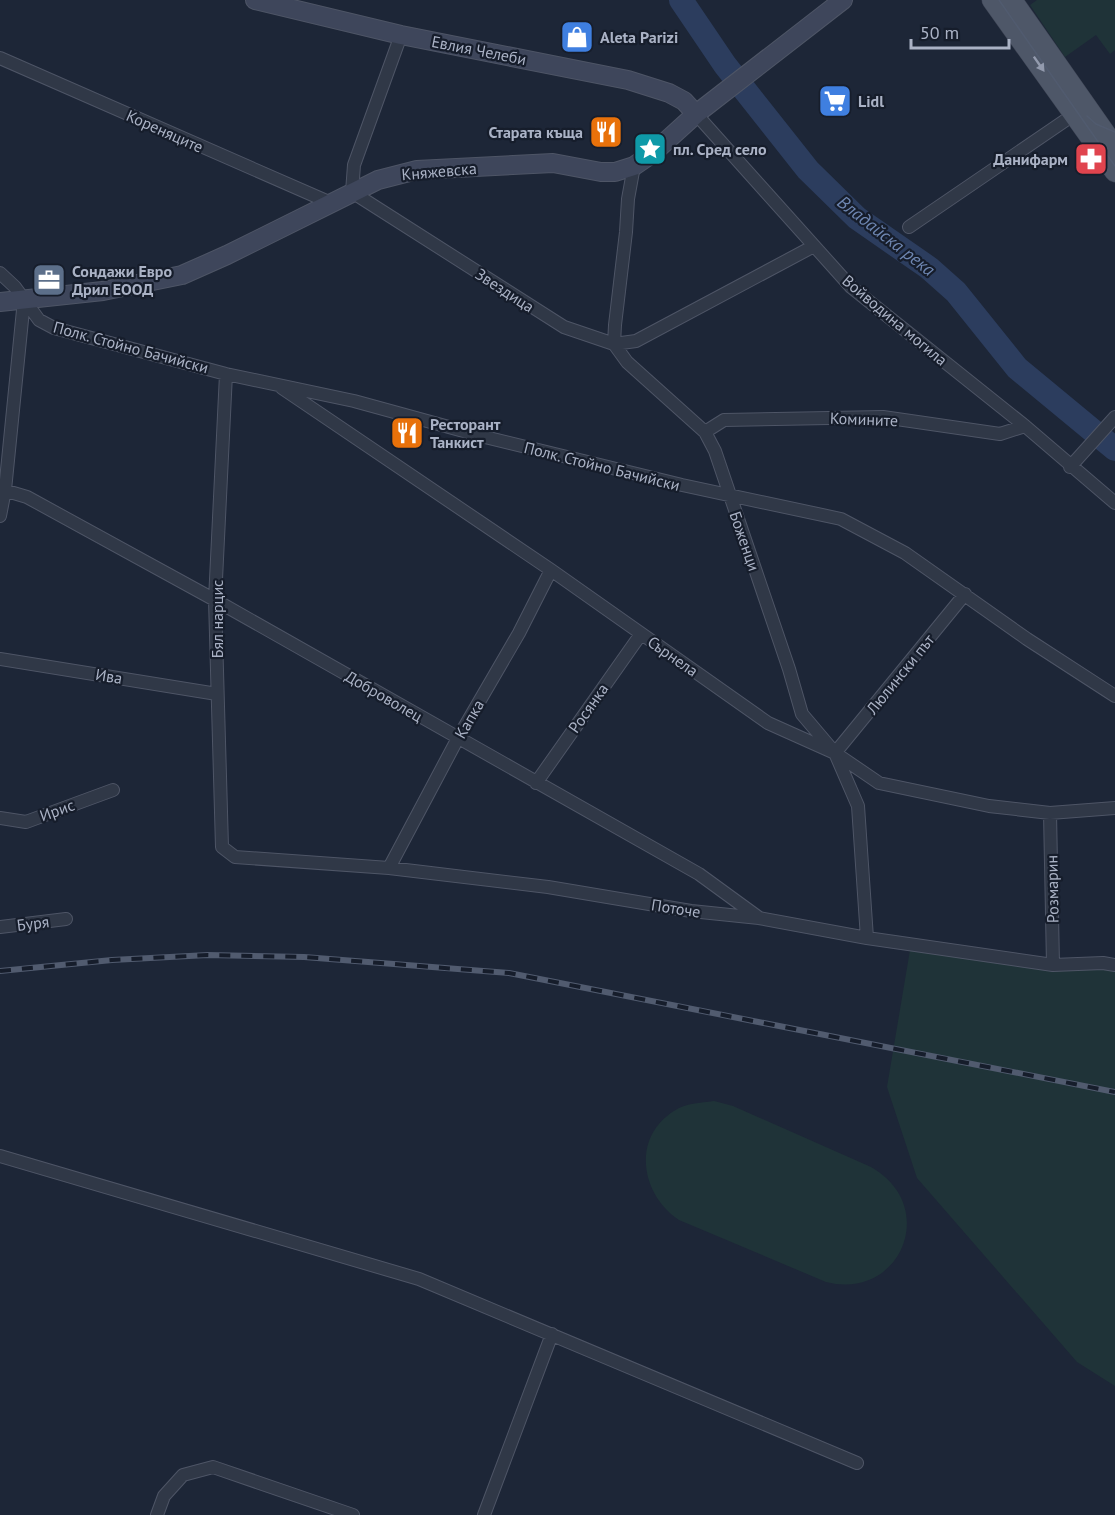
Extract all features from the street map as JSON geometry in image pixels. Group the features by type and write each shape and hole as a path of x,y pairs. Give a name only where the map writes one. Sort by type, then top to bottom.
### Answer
{"main road":[{"path":"992,0 1080,110 1115,147"},
{"path":"1012,0 1080,110 1115,172"}],"street":[{"name":"Евлия Челеби","path":"255,0 401,35 639,83 669,93 684,102 696,114"},
{"name":"Княжевска","path":"0,302 103,291 182,275 352,192 387,177 417,170 552,163 601,172 615,172 634,166 653,153 696,114 843,0"},
{"path":"352,192 354,165 401,35"},
{"name":"Кореняците","path":"0,58 331,203"},
{"path":"909,227 1080,110"},
{"name":"Войводина могила","path":"696,114 851,287 1025,426 1074,462 1115,503"},
{"path":"634,166 628,199 614,344 636,341 814,246"},
{"name":"Звездица","path":"352,192 564,327 614,344"},
{"name":"Полк. Стойно Бачийски","path":"0,273 15,287 39,320 54,328 226,374 354,401 489,438 730,496 841,519 905,553 1027,639 1115,696"},
{"path":"0,516 24,300"},
{"name":"Боженци","path":"614,344 627,362 705,432 715,451 802,714 835,753 858,806 867,938"},
{"name":"Бял нарцис","path":"226,374 215,600 222,847 235,857"},
{"name":"Сърнела","path":"276,384 551,570 768,723 835,753 879,783 990,806 1050,813 1115,808"},
{"name":"Комините","path":"705,432 724,420 882,417 1000,435 1025,426"},
{"path":"1074,462 1113,419"},
{"name":"Доброволец","path":"3,489 27,497 215,600 699,874 759,918"},
{"name":"Капка","path":"389,868 458,738 519,633 551,570"},
{"name":"Люлински път","path":"835,753 965,594"},
{"name":"Росянка","path":"536,783 641,634"},
{"name":"Ива","path":"0,658 217,694"},
{"name":"Ирис","path":"0,818 26,822 113,790"},
{"name":"Розмарин","path":"1050,813 1053,965"},
{"name":"Поточе","path":"235,857 389,868 548,887 691,911 759,918 867,938 1053,965 1115,964"},
{"name":"Буря","path":"0,927 66,919"},
{"path":"0,1156 419,1279 857,1463"},
{"path":"484,1515 552,1335"},
{"path":"157,1515 164,1496 183,1475 213,1467 353,1515"}],"green space":[{"path":"1037,0 1115,0 1115,50 1110,54 1096,35 1065,57 1030,5"},
{"path":"911,944 1053,965 1103,963 1115,971 1115,1386 1077,1362 917,1178 887,1087"},
{"path":"714,1101 733,1106 871,1167 892,1184 904,1204 907,1226 902,1246 891,1264 874,1278 852,1284 826,1282 679,1220 666,1209 649,1182 646,1166 651,1136 660,1122 679,1108"}],"water":[{"path":"672,0 691,0 728,53 715,61"}],"waterway":[{"name":"Владайска река","path":"681,0 725,65 808,170 857,218 929,268 956,292 1017,368 1115,449"}],"tram line":[{"path":"999,0 1115,166"},
{"path":"1087,116 1096,124 1115,132"}],"railway":[{"path":"0,971 112,960 208,955 304,957 509,973 1115,1092"}],"place":[{"name":"Aleta Parizi","path":"577,37"},
{"name":"Lidl","path":"835,101"},
{"name":"Старата къща","path":"606,132"},
{"name":"пл. Сред село","path":"650,149"},
{"name":"Данифарм","path":"1091,159"},
{"name":"Сондажи Евро Дрил ЕООД","path":"49,280"},
{"name":"Ресторант Танкист","path":"407,433"}]}
